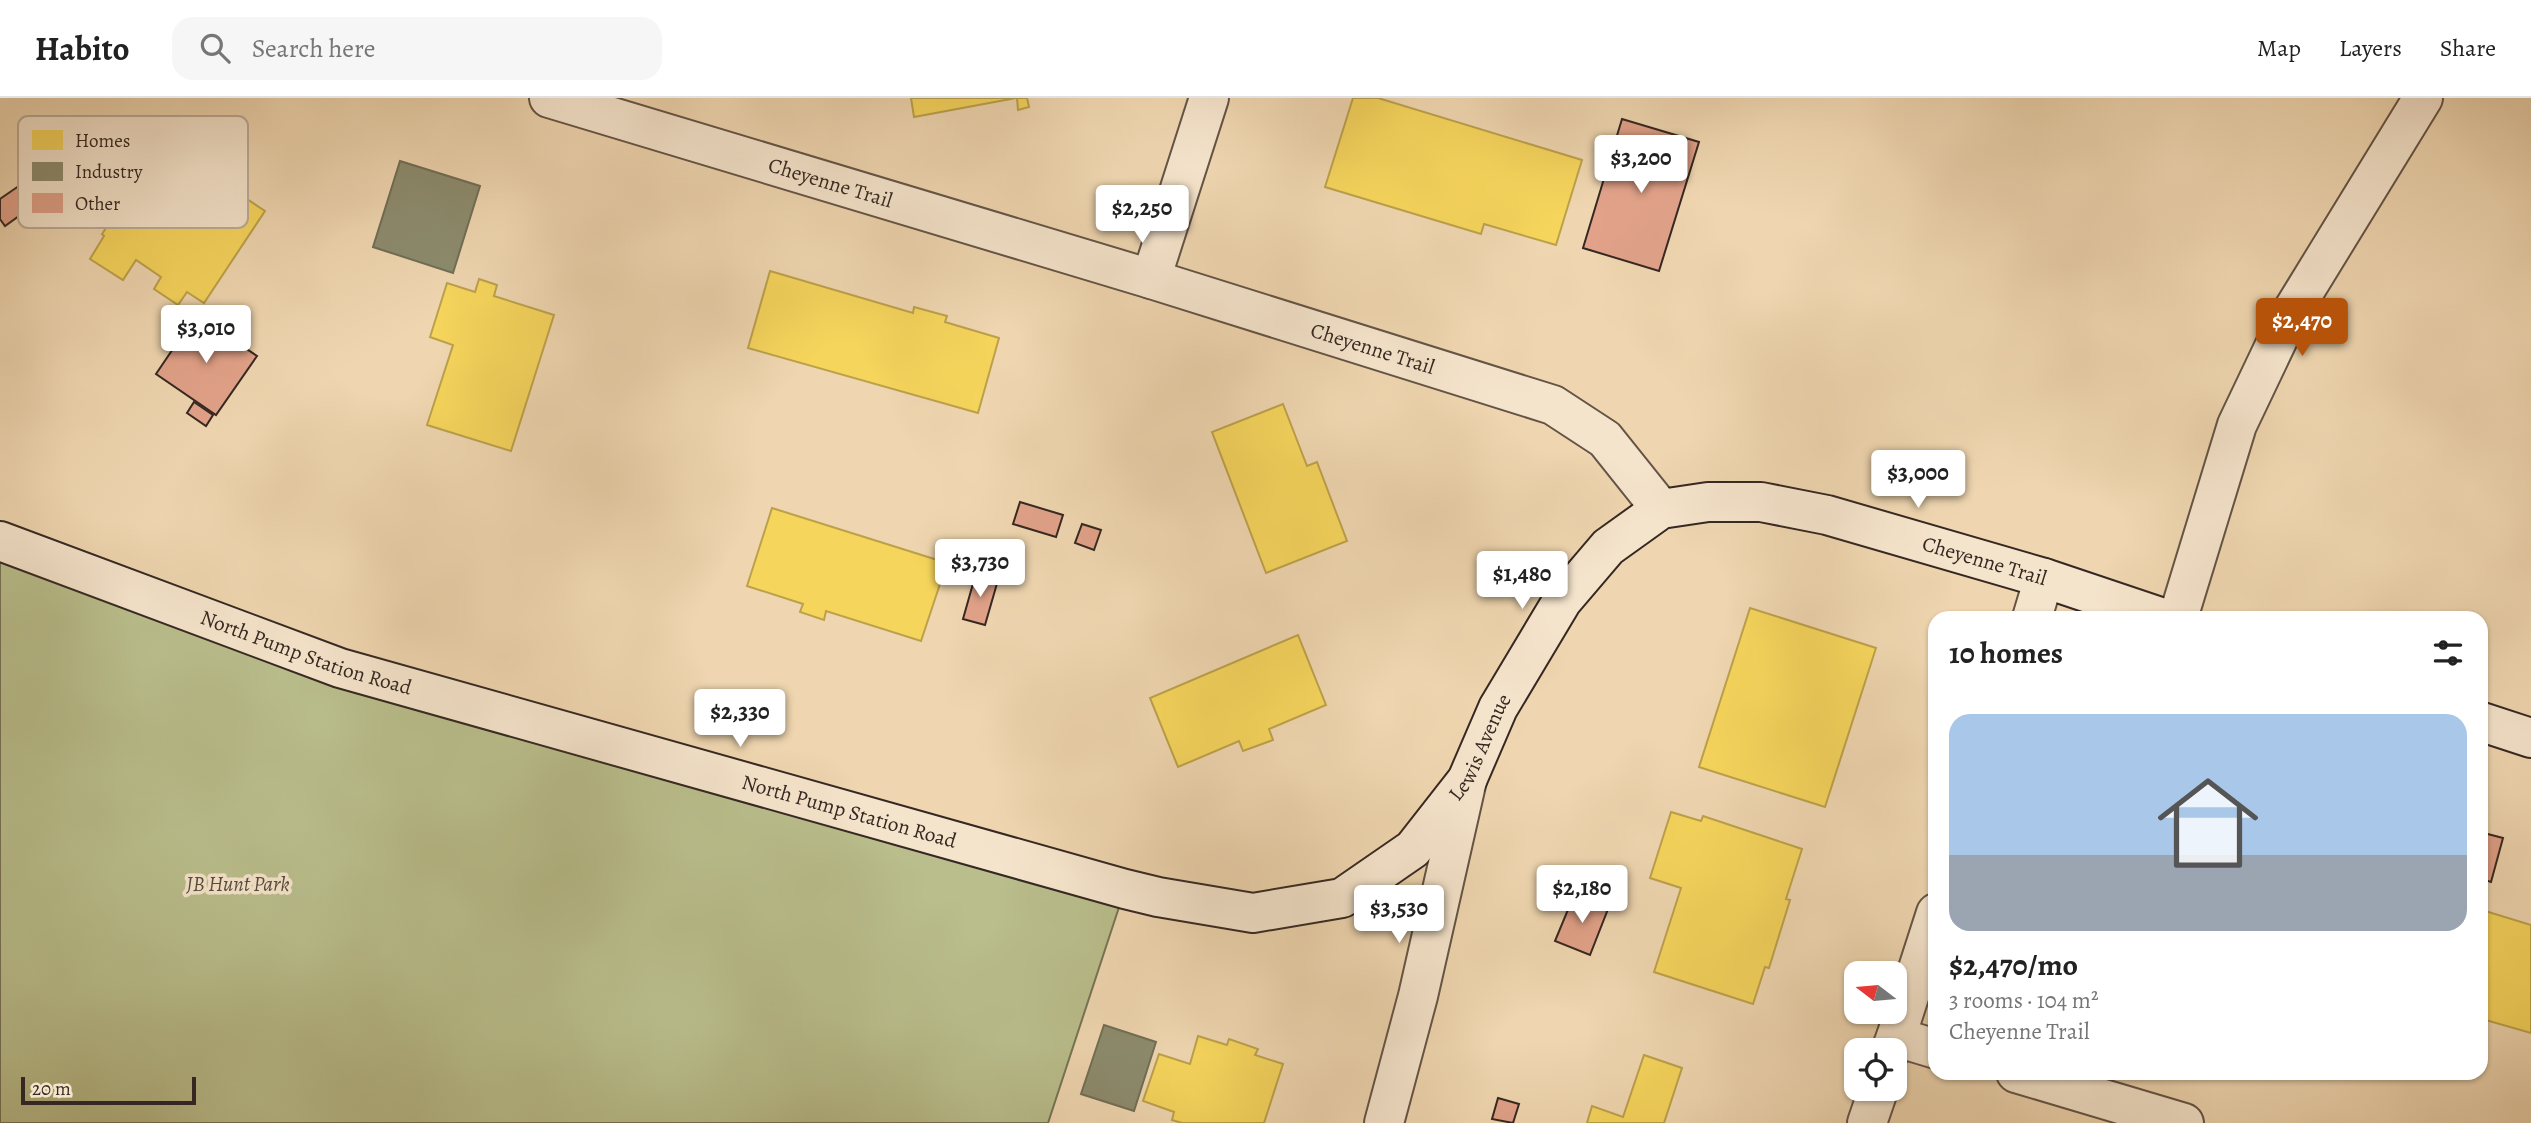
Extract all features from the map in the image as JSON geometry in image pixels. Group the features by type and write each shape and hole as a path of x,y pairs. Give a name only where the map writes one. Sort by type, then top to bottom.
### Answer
{"street":[{"name":"Cheyenne Trail","path":"549,98 1151,279 1553,405 1605,439 1661,509 1708,502 1761,502 1827,514 2044,578 2143,611"},
{"path":"1151,279 1209,98"},
{"path":"2180,611 2242,413 2288,318 2423,98"},
{"name":"Lewis Avenue","path":"1384,1123 1418,996 1468,780 1498,708 1562,601 1608,547 1661,509"},
{"name":"North Pump Station Road","path":"0,541 340,668 1136,892 1252,913 1342,898 1413,849 1468,780"},
{"path":"2034,611 2044,578"},
{"path":"2488,724 2531,738"},
{"path":"1896,1038 1928,939"},
{"path":"1907,1045 1928,1048"},
{"path":"2040,1080 2185,1123"},
{"path":"1867,1123 1875,1101"}],"green space":[{"name":"JB Hunt Park","path":"0,541 340,668 1125,889 1048,1123 0,1123"}],"building: Homes":[{"path":"911,98 1016,98 914,117"},
{"path":"1017,98 1027,98 1029,107 1018,110"},
{"path":"1353,98 1378,98 1582,160 1556,245 1484,224 1481,234 1325,187"},
{"path":"248,200 265,211 204,303 187,292 178,305 154,289 161,277 136,260 123,280 90,259 104,236 102,234 106,228 248,228"},
{"path":"770,271 913,313 914,307 947,316 945,322 999,338 978,413 748,348"},
{"path":"479,279 497,285 494,296 554,315 511,451 427,425 453,345 430,337 447,283 475,292"},
{"path":"1283,404 1307,466 1317,462 1347,541 1266,573 1212,432"},
{"path":"772,508 947,563 921,641 826,611 824,620 800,612 803,604 747,586"},
{"path":"1750,608 1876,648 1825,807 1699,767"},
{"path":"1298,635 1326,705 1269,729 1273,740 1243,751 1239,741 1178,767 1150,698"},
{"path":"1671,812 1701,821 1703,816 1802,849 1769,968 1765,967 1753,1004 1654,972 1681,888 1650,878"},
{"path":"2488,912 2531,925 2531,1033 2488,1021"},
{"path":"1198,1036 1227,1045 1229,1039 1258,1049 1255,1055 1283,1064 1264,1123 1182,1123 1172,1120 1174,1112 1143,1101 1159,1054 1190,1064"},
{"path":"1644,1055 1682,1068 1664,1123 1587,1123 1592,1106 1623,1117"}],"building: Industry":[{"path":"400,161 480,186 453,273 373,247"},
{"path":"1104,1025 1156,1042 1134,1111 1081,1094"}],"building: Other":[{"path":"1622,119 1699,142 1659,271 1583,248"},
{"path":"18,187 18,217 5,226 0,219 0,199"},
{"path":"196,315 257,356 216,415 156,374"},
{"path":"194,402 213,415 206,426 187,413"},
{"path":"1020,502 1063,515 1056,537 1013,524"},
{"path":"1082,524 1101,530 1094,550 1075,543"},
{"path":"976,573 998,580 985,625 963,619"},
{"path":"2488,834 2503,838 2491,882 2488,881"},
{"path":"1574,895 1608,909 1590,955 1555,941"},
{"path":"1498,1098 1519,1104 1513,1123 1492,1119"}]}
